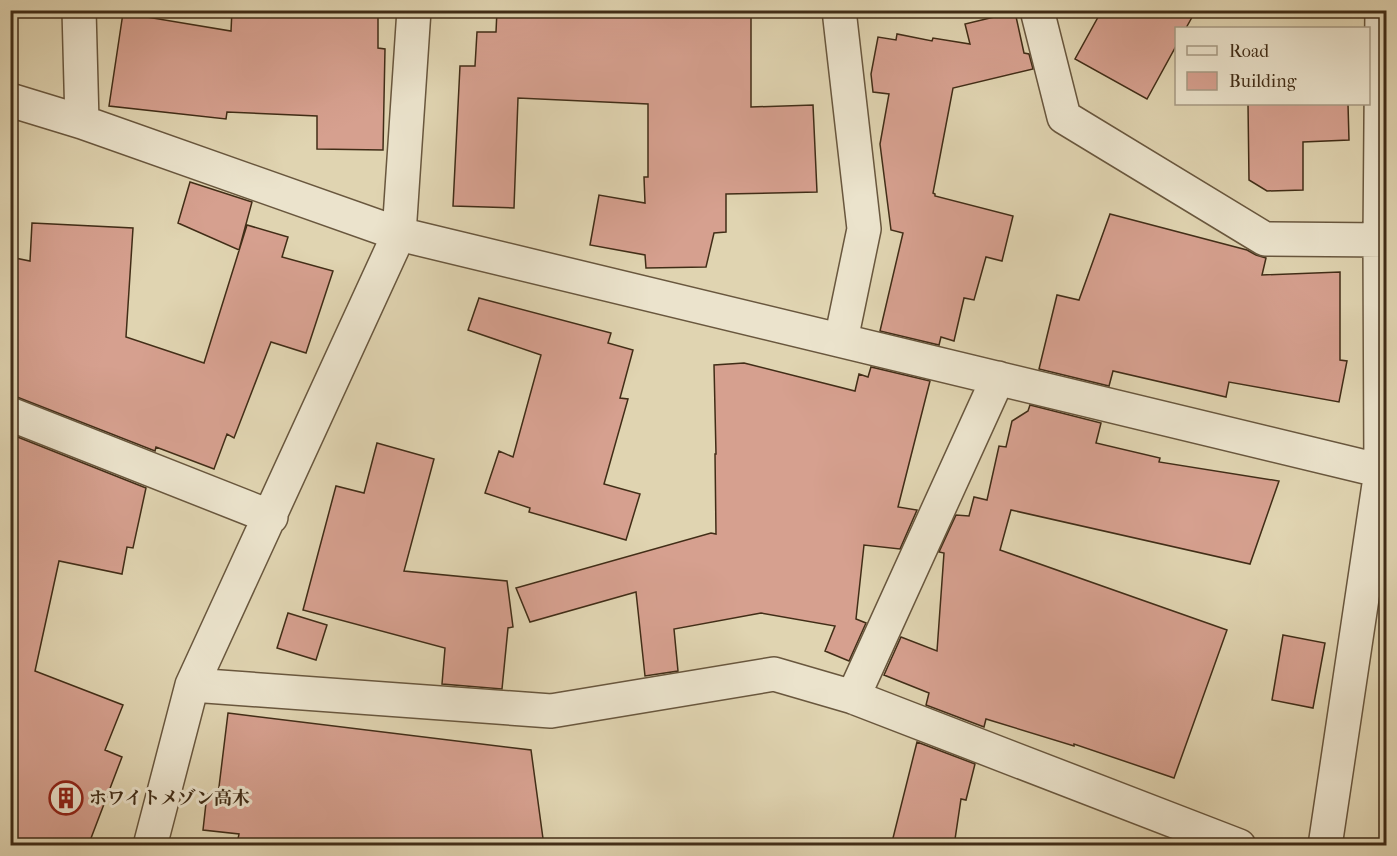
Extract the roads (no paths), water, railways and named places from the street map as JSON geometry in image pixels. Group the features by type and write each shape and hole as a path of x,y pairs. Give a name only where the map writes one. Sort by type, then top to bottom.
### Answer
{"street":[{"path":"79,10 82,122"},
{"path":"150,846 192,685 399,234 414,10"},
{"path":"839,10 864,229 841,340"},
{"path":"1037,10 1064,117 1265,239 1383,240"},
{"path":"1325,846 1384,471 1382,10"},
{"path":"10,99 82,122 399,234 1384,471"},
{"path":"853,696 998,378"},
{"path":"10,414 270,517"},
{"path":"192,685 551,711 774,674 853,696 1239,846"}],"place":[{"name":"ホワイトメゾン高木","path":"66,798"}]}
